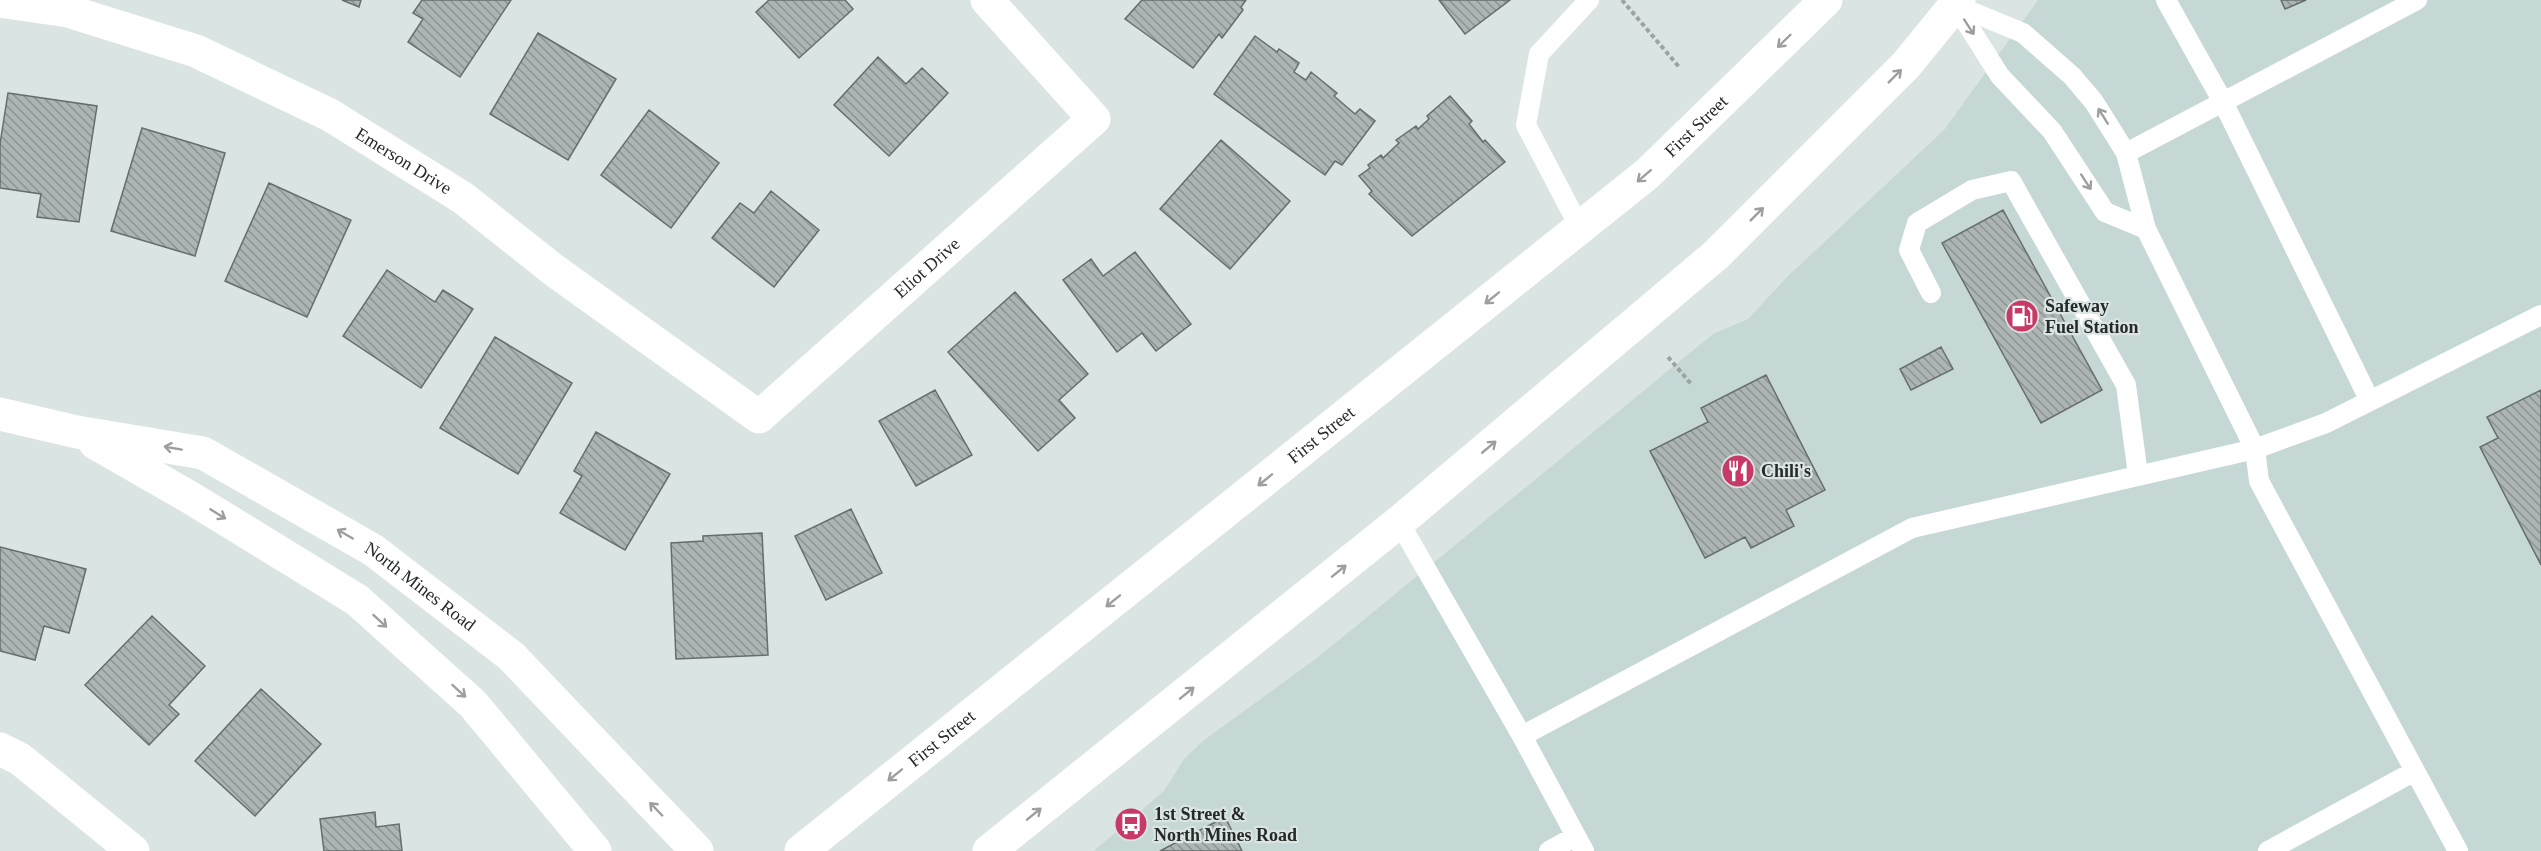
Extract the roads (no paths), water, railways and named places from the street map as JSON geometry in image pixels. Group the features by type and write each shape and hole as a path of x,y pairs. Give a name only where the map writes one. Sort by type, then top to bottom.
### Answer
{"main road":[{"name":"Eliot Drive","path":"759,417 1094,119 987,0"},
{"name":"First Street","path":"801,851 1647,174 1826,0"},
{"name":"Emerson Drive","path":"0,1 68,11 196,51 330,115 463,198 555,271 759,417"},
{"path":"988,851 1399,522 1716,255 1906,65 1954,2"},
{"name":"North Mines Road","path":"0,414 76,432 203,453 373,550 511,656 697,851"},
{"name":"North Mines Road","path":"76,432 191,498 357,600 473,704 595,851"},
{"path":"0,749 20,759 133,851"}],"lane":[{"path":"1580,228 1526,125 1539,54 1589,0"},
{"path":"2166,0 2223,102 2370,401"},
{"path":"2126,153 2417,0"},
{"path":"1954,2 2023,33 2080,85 2094,102 2126,153 2146,229 2255,449 2259,481 2458,851"},
{"path":"1954,2 2000,76 2052,131 2104,212 2146,229"},
{"path":"1930,293 1909,250 1917,223 1972,190 2011,181 2126,385 2138,475"},
{"path":"1522,736 1912,528 2255,449 2326,423 2541,315"},
{"path":"1399,522 1522,736 1580,844 1549,851"},
{"path":"2268,851 2415,771"}],"place":[{"name":"Safeway Fuel Station","path":"2022,316"},
{"name":"Chili's","path":"1738,471"},
{"name":"1st Street & North Mines Road","path":"1131,824"}]}
